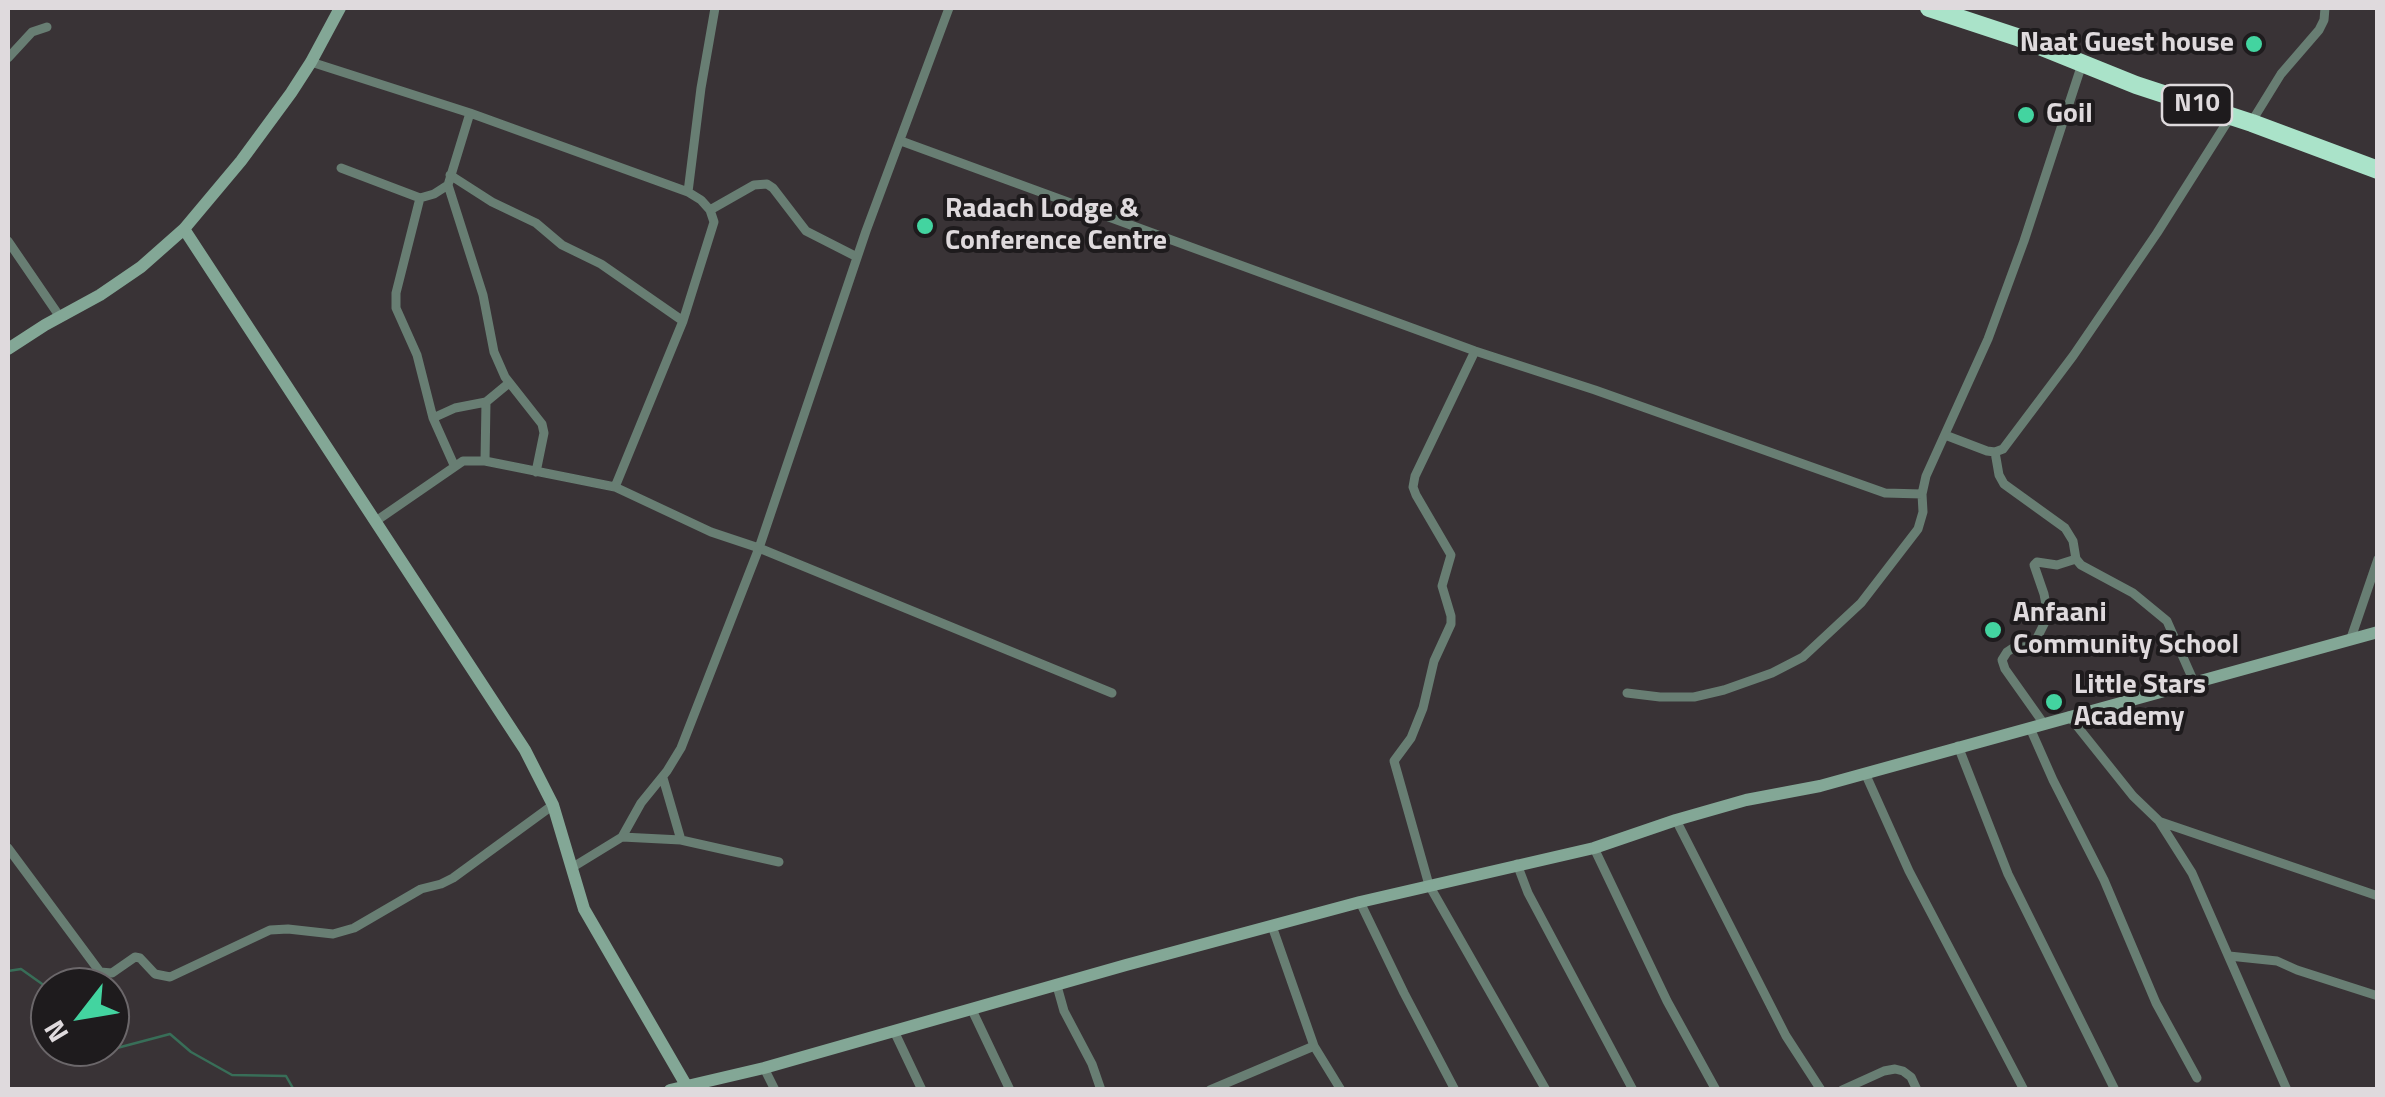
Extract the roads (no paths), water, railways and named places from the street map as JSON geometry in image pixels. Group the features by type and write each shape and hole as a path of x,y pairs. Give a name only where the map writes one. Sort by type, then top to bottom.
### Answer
{"highway":[{"name":"N10","path":"1930,8 2378,170"}],"street":[{"path":"8,349 100,295 141,267 184,229 291,93 340,8"},
{"path":"688,192 715,8"},
{"path":"574,867 622,836 681,748 759,548 857,258 949,8"},
{"path":"2252,122 2281,74 2319,30 2325,8"},
{"path":"8,58 32,32 46,26"},
{"path":"311,62 470,112 688,192 710,210 714,222 683,321 615,486"},
{"path":"1627,693 1694,696 1724,690 1803,658 1861,603 1918,529 1926,476 1994,323 2082,64"},
{"path":"340,168 420,198 434,194 449,180 470,112"},
{"path":"1945,435 1974,448 1995,452 2003,448 2073,356 2231,116"},
{"path":"901,141 1475,351 1885,493 1922,494"},
{"path":"449,180 536,223 562,245 601,264 683,321"},
{"path":"449,180 483,295 494,352 509,383 542,424 544,433 536,472"},
{"path":"710,210 754,185 766,184 806,231 857,258"},
{"path":"420,198 396,293 396,308 417,355 433,418 454,466"},
{"path":"184,229 525,750 553,805 584,909 687,1088"},
{"path":"8,241 60,317"},
{"path":"1475,351 1414,476 1413,487 1451,555 1442,586 1451,624 1434,661 1417,723 1394,761 1430,886 1546,1090"},
{"path":"433,418 455,408 486,402 509,383"},
{"path":"485,461 486,402"},
{"path":"1995,452 1998,474 2004,484 2065,528 2081,565 2132,593 2166,621 2194,682"},
{"path":"376,522 454,466 470,460 615,486 712,532 1112,693"},
{"path":"2044,724 2002,660 2013,648 2033,646 2045,622 2044,594 2034,565 2076,560"},
{"path":"2351,638 2378,560"},
{"path":"670,1090 764,1068 1360,902 1594,848 1746,800 1820,786 2378,632"},
{"path":"2069,716 2133,796 2159,821 2192,873 2287,1090"},
{"path":"2030,728 2104,880 2156,1003 2197,1078"},
{"path":"1958,746 2008,874 2114,1090"},
{"path":"1866,773 1909,871 2024,1090"},
{"path":"662,778 681,840"},
{"path":"8,848 100,972 112,973 135,957 154,974 170,977 270,930 333,934 354,928 422,889 452,878 553,805"},
{"path":"1676,820 1786,1036 1820,1090"},
{"path":"2159,821 2378,896"},
{"path":"622,836 681,840 780,862"},
{"path":"1594,848 1667,1000 1716,1090"},
{"path":"1517,864 1528,893 1633,1090"},
{"path":"1360,902 1454,1090"},
{"path":"1272,926 1314,1046 1341,1090"},
{"path":"2229,956 2277,961 2378,996"},
{"path":"1057,986 1064,1011 1102,1090"},
{"path":"972,1010 1010,1090"},
{"path":"894,1032 922,1090"},
{"path":"1210,1090 1314,1046"},
{"path":"764,1068 775,1090"},
{"path":"1842,1090 1895,1068 1910,1078 1917,1090"}],"waterway":[{"path":"8,971 21,969 30,975"},
{"path":"130,1045 170,1034 191,1052 232,1075 286,1076 294,1090"}],"place":[{"name":"Naat Guest house","path":"2254,44"},
{"name":"Goil","path":"2026,115"},
{"name":"Radach Lodge & Conference Centre","path":"925,226"},
{"name":"Anfaani Community School","path":"1993,630"},
{"name":"Little Stars Academy","path":"2054,702"}]}
